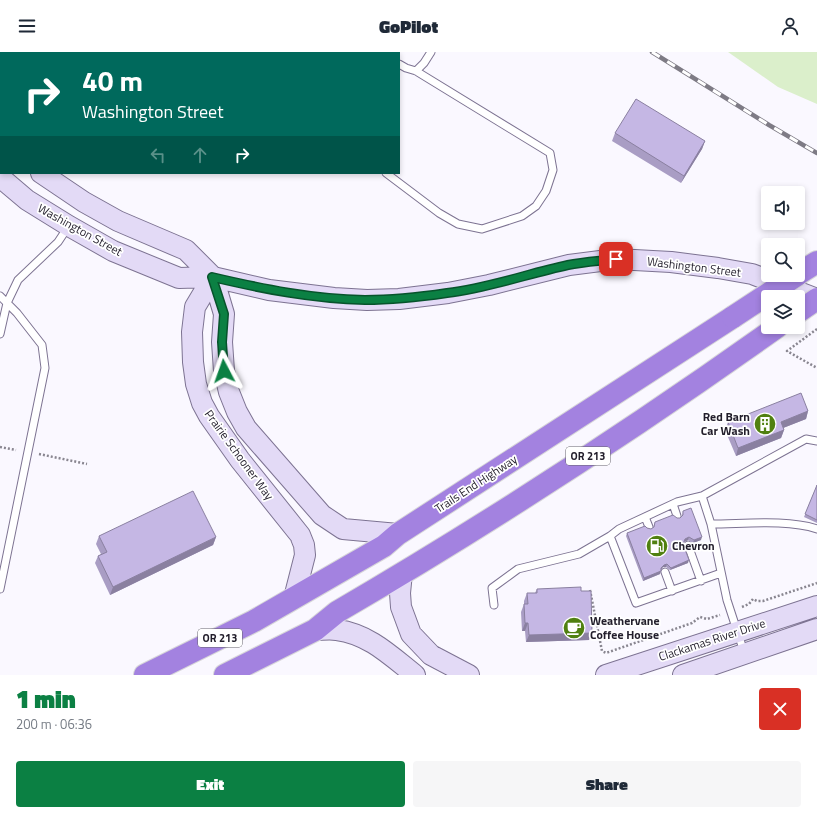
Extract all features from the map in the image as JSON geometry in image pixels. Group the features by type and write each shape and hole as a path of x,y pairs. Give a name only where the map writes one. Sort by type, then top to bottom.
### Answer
{"highway":[{"name":"Trails End Highway","path":"805,270 817,262"},
{"name":"Trails End Highway","path":"145,675 254,621 384,546 398,534 787,282"},
{"path":"805,307 817,299"},
{"name":"OR 213","path":"225,675 315,630 337,612 505,511 767,334"}],"main road":[{"path":"42,174 84,202 118,221 186,250 212,277"},
{"name":"Washington Street","path":"0,177 27,200 113,251 179,278 212,277 269,290 302,295 360,300 399,299 448,293 489,285 569,265 616,259 671,262 752,274 817,299"},
{"name":"Prairie Schooner Way","path":"212,277 224,314 222,342 224,371 229,392 237,412 246,428 322,515 343,529 398,534"},
{"name":"Prairie Schooner Way","path":"212,277 194,307 192,332 193,362 196,384 202,403 219,431 240,460 300,535 304,545 304,561 294,598"},
{"path":"402,573 400,593 401,607 411,634 431,655 469,675"},
{"name":"Clackamas River Drive","path":"606,675 817,606"},
{"name":"Clackamas River Drive","path":"683,675 817,629"},
{"path":"315,630 337,630 366,639 378,645 415,675"}],"lane":[{"path":"416,70 424,63 431,52"},
{"path":"387,174 438,213 458,224 482,229 522,216 536,206 546,191 553,170 550,153 416,70 406,68 400,65"},
{"path":"0,334 7,303 18,280 58,242 69,226"},
{"path":"0,296 42,345 45,368 0,589"},
{"path":"494,605 492,588 518,569 579,554 619,529 677,502 702,496 806,439 817,441"},
{"path":"702,496 711,524 721,574 731,612 744,654"},
{"path":"673,504 677,516"},
{"path":"645,517 649,527"},
{"path":"711,524 784,524 804,525 817,529"},
{"path":"610,536 636,603 721,574"},
{"path":"688,545 701,581"},
{"path":"665,572 672,591"}],"path":[{"path":"817,330 787,351 817,368"},
{"path":"0,447 87,464"},
{"path":"590,590 602,651 606,652 692,623 700,617 706,619 731,612 749,604 753,599 763,601 817,583"}],"green space":[{"path":"728,52 817,52 817,104 778,87"}],"building":[{"path":"636,99 705,141 684,176 615,133"},
{"name":"Red Barn Car Wash","path":"801,393 808,411 781,422 784,430 738,448 728,422"},
{"path":"817,485 817,520 805,514"},
{"path":"193,491 216,537 113,587 98,556 107,552 99,536"},
{"name":"Chevron","path":"691,508 702,537 694,540 689,537 685,539 683,544 689,560 671,568 667,564 664,565 661,568 661,571 644,578 627,533 645,526 651,529 654,527 655,522 673,515 680,518 683,515 683,511"},
{"path":"581,587 581,591 591,591 592,633 529,635 528,623 525,623 524,604 528,604 527,593 537,593 537,589"}],"railway":[{"path":"652,52 817,153"}],"place":[{"name":"Red Barn Car Wash","path":"765,424"},
{"name":"Chevron","path":"657,546"},
{"name":"Weathervane Coffee House","path":"574,628"}],"route":[{"path":"224,371 222,342 224,314 212,277 269,290 302,295 356,300 399,299 448,293 489,285 569,265 616,259"}]}
